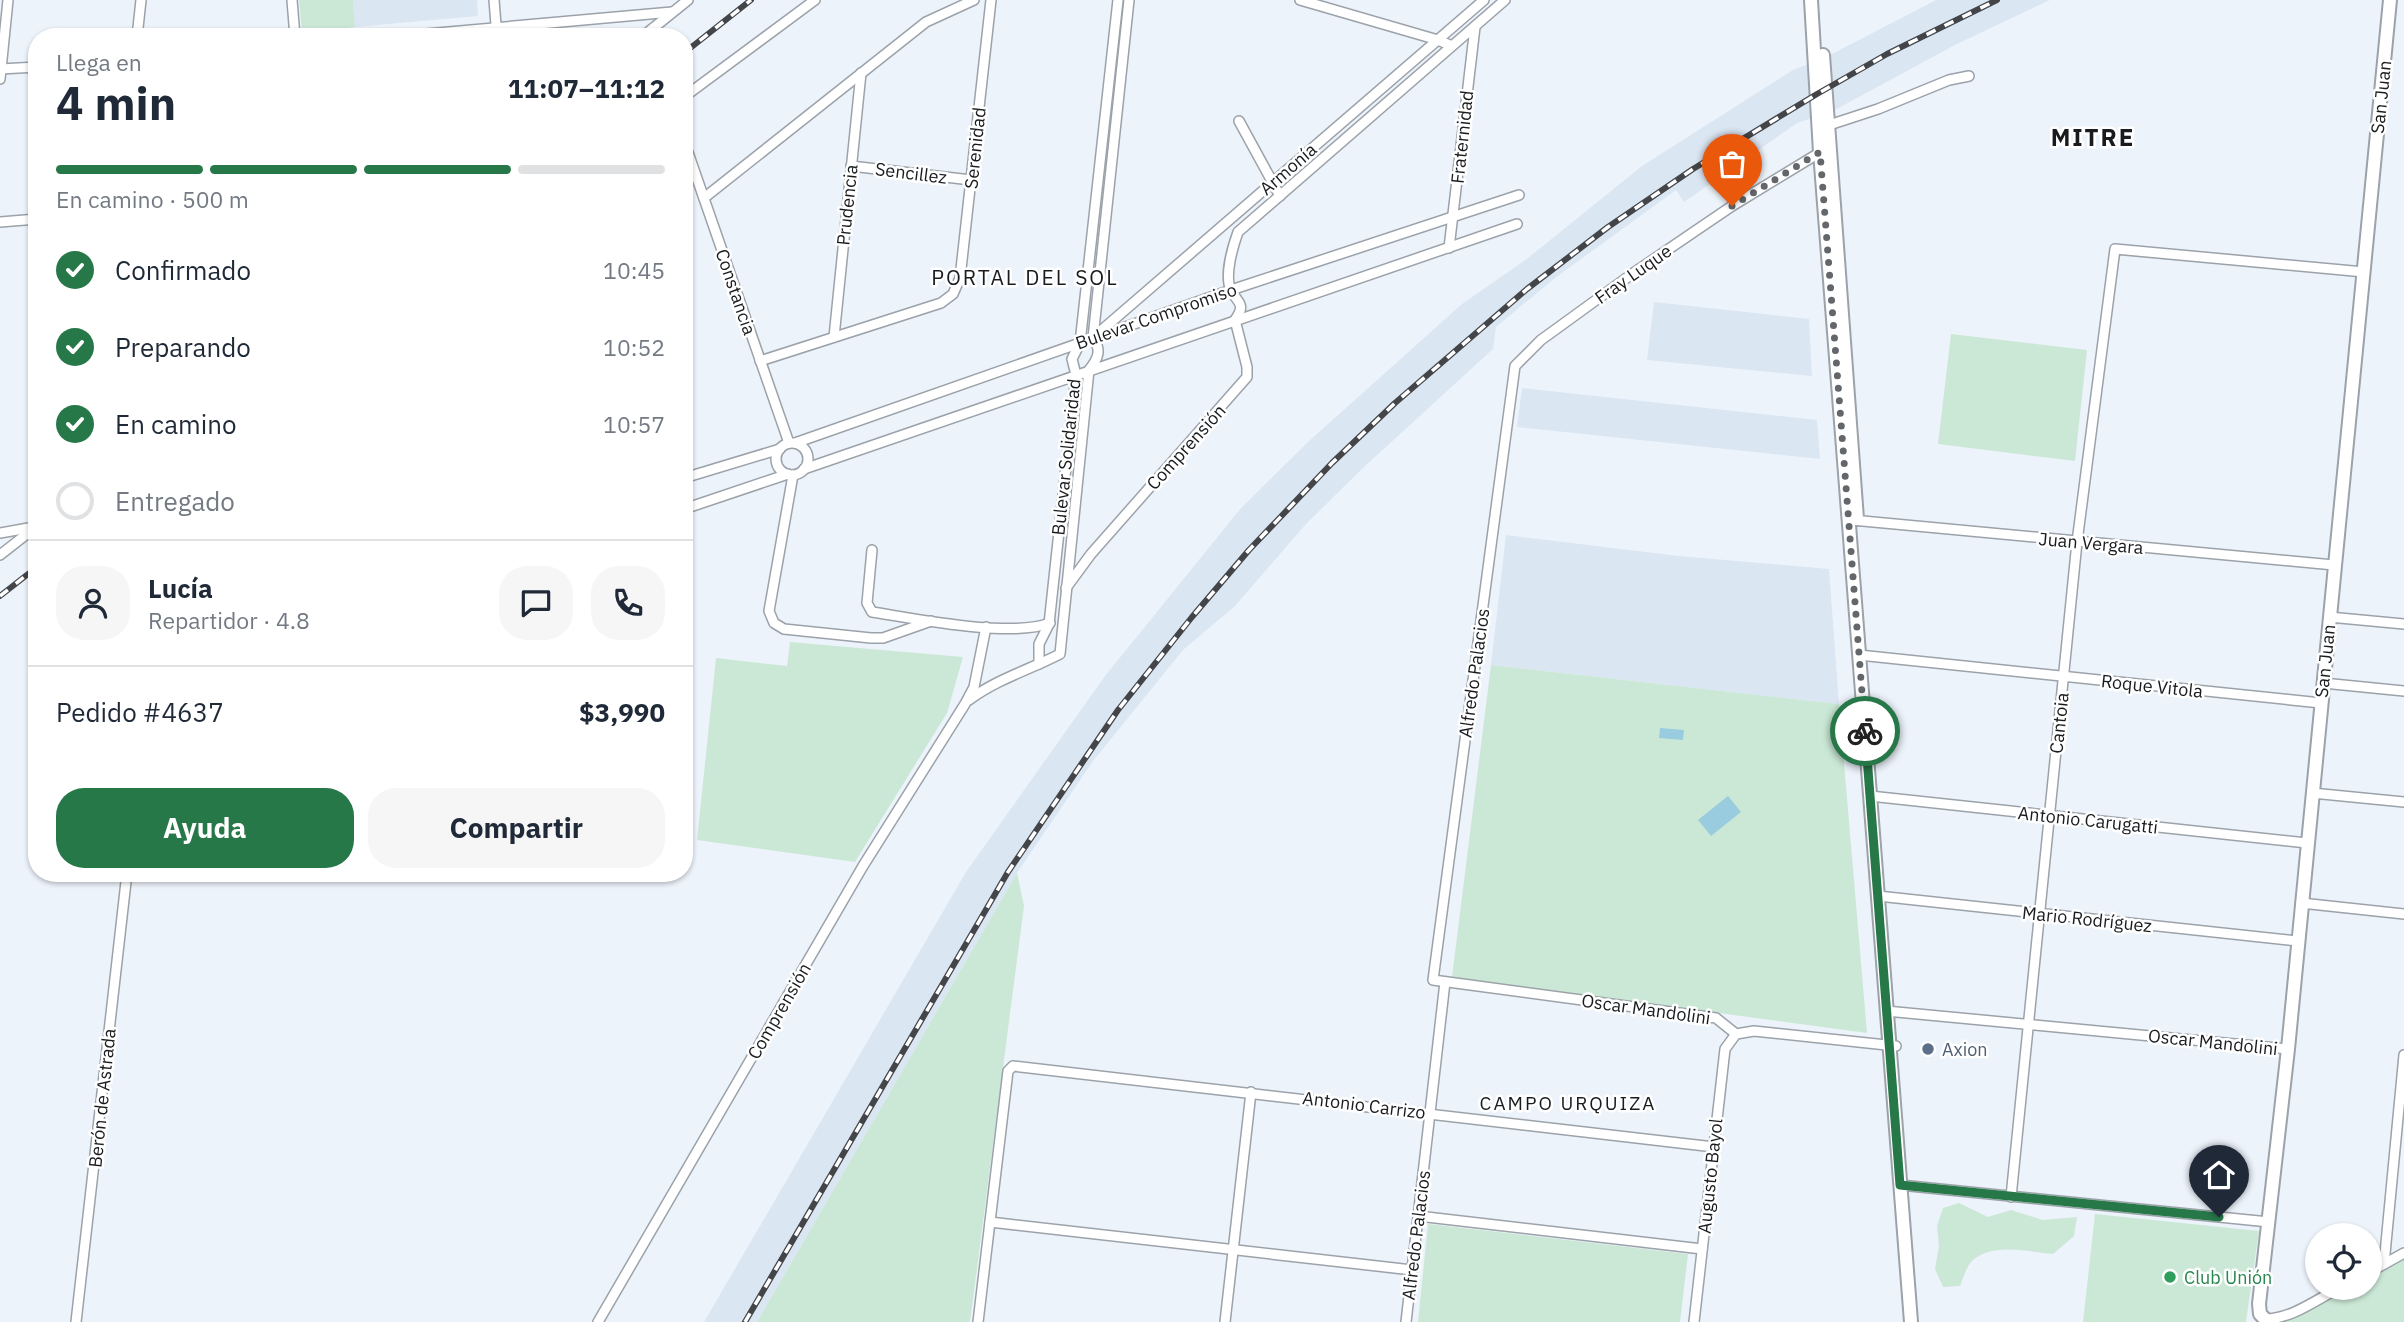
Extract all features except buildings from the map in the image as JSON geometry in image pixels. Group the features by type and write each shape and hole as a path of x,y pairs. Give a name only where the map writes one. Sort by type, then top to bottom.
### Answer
{"main road":[{"path":"1811,0 1823,127"},
{"path":"1819,0 1824,150 1893,1045 1911,1322"},
{"name":"San Juan","path":"2265,1319 2260,1314 2259,1304 2288,1049 2390,0"},
{"path":"1903,1186 1917,1322"}],"street":[{"path":"8,0 0,73 28,68"},
{"path":"138,28 141,0"},
{"path":"292,0 294,28"},
{"path":"494,0 497,28"},
{"path":"653,28 688,0"},
{"path":"693,90 815,0"},
{"path":"704,198 926,22 974,0"},
{"name":"Serenidad","path":"834,337 941,303 953,294 960,278 991,0"},
{"name":"Bulevar Solidaridad","path":"1118,0 1080,343 1072,359 1076,375 1049,624 1039,645 1039,664 1060,654 1089,370 1097,360 1099,352 1093,338 1129,0"},
{"path":"1300,0 1438,40 1452,47"},
{"name":"Armonía","path":"1093,338 1484,0"},
{"name":"Armonía","path":"1231,290 1231,251 1238,232 1505,0"},
{"path":"532,28 672,12"},
{"name":"Fraternidad","path":"1449,248 1475,27"},
{"name":"Prudencia","path":"834,337 861,73"},
{"path":"1823,127 1878,109 1949,80 1969,76"},
{"path":"1239,121 1280,196"},
{"name":"Fray Luque","path":"1515,366 1541,340 1632,274 1732,206 1824,150"},
{"name":"Sencillez","path":"851,166 971,180"},
{"name":"Constancia","path":"693,167 760,361 792,443"},
{"name":"Bulevar Compromiso","path":"792,443 1231,290 1519,195"},
{"path":"0,222 28,220"},
{"name":"Bulevar Compromiso","path":"804,469 1517,224"},
{"name":"Cantoia","path":"2011,1197 2077,542 2115,249 2364,272"},
{"name":"Comprensión","path":"1066,588 1091,554 1247,377 1235,320 1240,312 1240,302 1231,290"},
{"path":"760,361 834,337"},
{"name":"Alfredo Palacios","path":"1433,980 1515,366"},
{"path":"693,475 792,443 800,445 807,453 804,469 693,506"},
{"path":"780,449 776,458 777,464 790,475"},
{"path":"790,475 769,611 774,623 784,629 883,638 931,621"},
{"name":"Juan Vergara","path":"1853,520 2334,565"},
{"path":"0,533 28,528"},
{"path":"0,555 28,532"},
{"path":"872,550 867,603 872,612 1022,630 1049,624 1063,614"},
{"path":"2329,617 2404,624"},
{"name":"Comprensión","path":"597,1322 863,866 965,704 974,687 986,627"},
{"name":"Roque Vitola","path":"1863,656 2321,703"},
{"name":"Comprensión","path":"965,704 984,689 1039,664"},
{"path":"2323,683 2404,691"},
{"path":"2312,793 2404,802"},
{"name":"Antonio Carugatti","path":"1874,797 2307,843"},
{"name":"Berón de Astrada","path":"76,1322 126,882"},
{"name":"Mario Rodríguez","path":"1881,897 2297,941"},
{"path":"2301,903 2404,914"},
{"name":"Oscar Mandolini","path":"1433,980 1716,1018 1736,1034"},
{"name":"Alfredo Palacios","path":"1406,1322 1445,982"},
{"name":"Oscar Mandolini","path":"1890,1011 2288,1049"},
{"path":"1736,1034 1754,1031 1893,1045"},
{"name":"Augusto Bayol","path":"1694,1322 1725,1049 1736,1034"},
{"path":"2384,1264 2404,1055"},
{"name":"Antonio Carrizo","path":"990,1222 1008,1071 1013,1066 1714,1147"},
{"path":"1225,1322 1251,1092"},
{"path":"1903,1186 2269,1222"},
{"path":"1418,1216 1702,1249"},
{"path":"978,1322 990,1222 1412,1270"},
{"path":"2384,1264 2404,1253"},
{"path":"2265,1319 2276,1319 2316,1300"}],"shaded area":[{"path":"353,0 477,0 478,16 355,27"},
{"path":"1936,0 2050,0 1955,45 1833,111 1797,123 1684,202 1676,190 1555,278 1496,327 1493,349 1364,467 1306,524 1235,606 1183,650 1093,761 1017,873 757,1322 704,1322 966,872 1105,676 1241,508 1309,441 1462,304 1528,258 1642,166 1793,70 1828,56"},
{"path":"1654,302 1809,319 1812,376 1647,360"},
{"path":"1522,388 1817,420 1820,459 1517,427"},
{"path":"1506,535 1679,556 1829,569 1839,704 1491,665"}],"green space":[{"path":"299,0 353,0 355,27 302,28"},
{"path":"1951,334 2087,350 2075,461 1938,444"},
{"path":"790,642 963,657 947,713 855,862 697,840 716,658 787,666"},
{"path":"1491,665 1839,704 1867,1033 1452,977"},
{"path":"1017,873 1024,906 970,1322 757,1322"},
{"path":"1959,1203 1988,1217 2011,1210 2043,1220 2077,1217 2074,1236 2053,1254 2000,1250 1980,1255 1966,1270 1960,1286 1943,1287 1935,1269 1939,1246 1937,1226 1943,1208"},
{"name":"Club Unión","path":"2095,1214 2259,1231 2246,1322 2083,1322"},
{"path":"1428,1224 1688,1254 1680,1322 1418,1322"},
{"path":"2404,1253 2404,1322 2264,1322 2315,1300 2382,1300 2382,1265"}],"water":[{"path":"1660,728 1684,730 1683,740 1659,738"},
{"path":"1728,796 1741,812 1711,836 1698,820"}],"railway":[{"path":"693,46 751,0"},
{"path":"745,1322 1008,872 1118,710 1249,550 1332,463 1395,403 1527,289 1608,227 1693,169 1817,94 1887,54 1997,0"},
{"path":"0,596 28,574"}],"way so far":[{"path":"1732,206 1820,152 1865,731"}],"place":[{"name":"Axion","path":"1928,1049"},
{"name":"Club Unión","path":"2170,1277"}],"district":[{"name":"MITRE","path":"2093,137"},
{"name":"PORTAL DEL SOL","path":"1025,277"},
{"name":"CAMPO URQUIZA","path":"1568,1103"}],"route":[{"path":"1865,731 1900,1185 2219,1217"}]}
